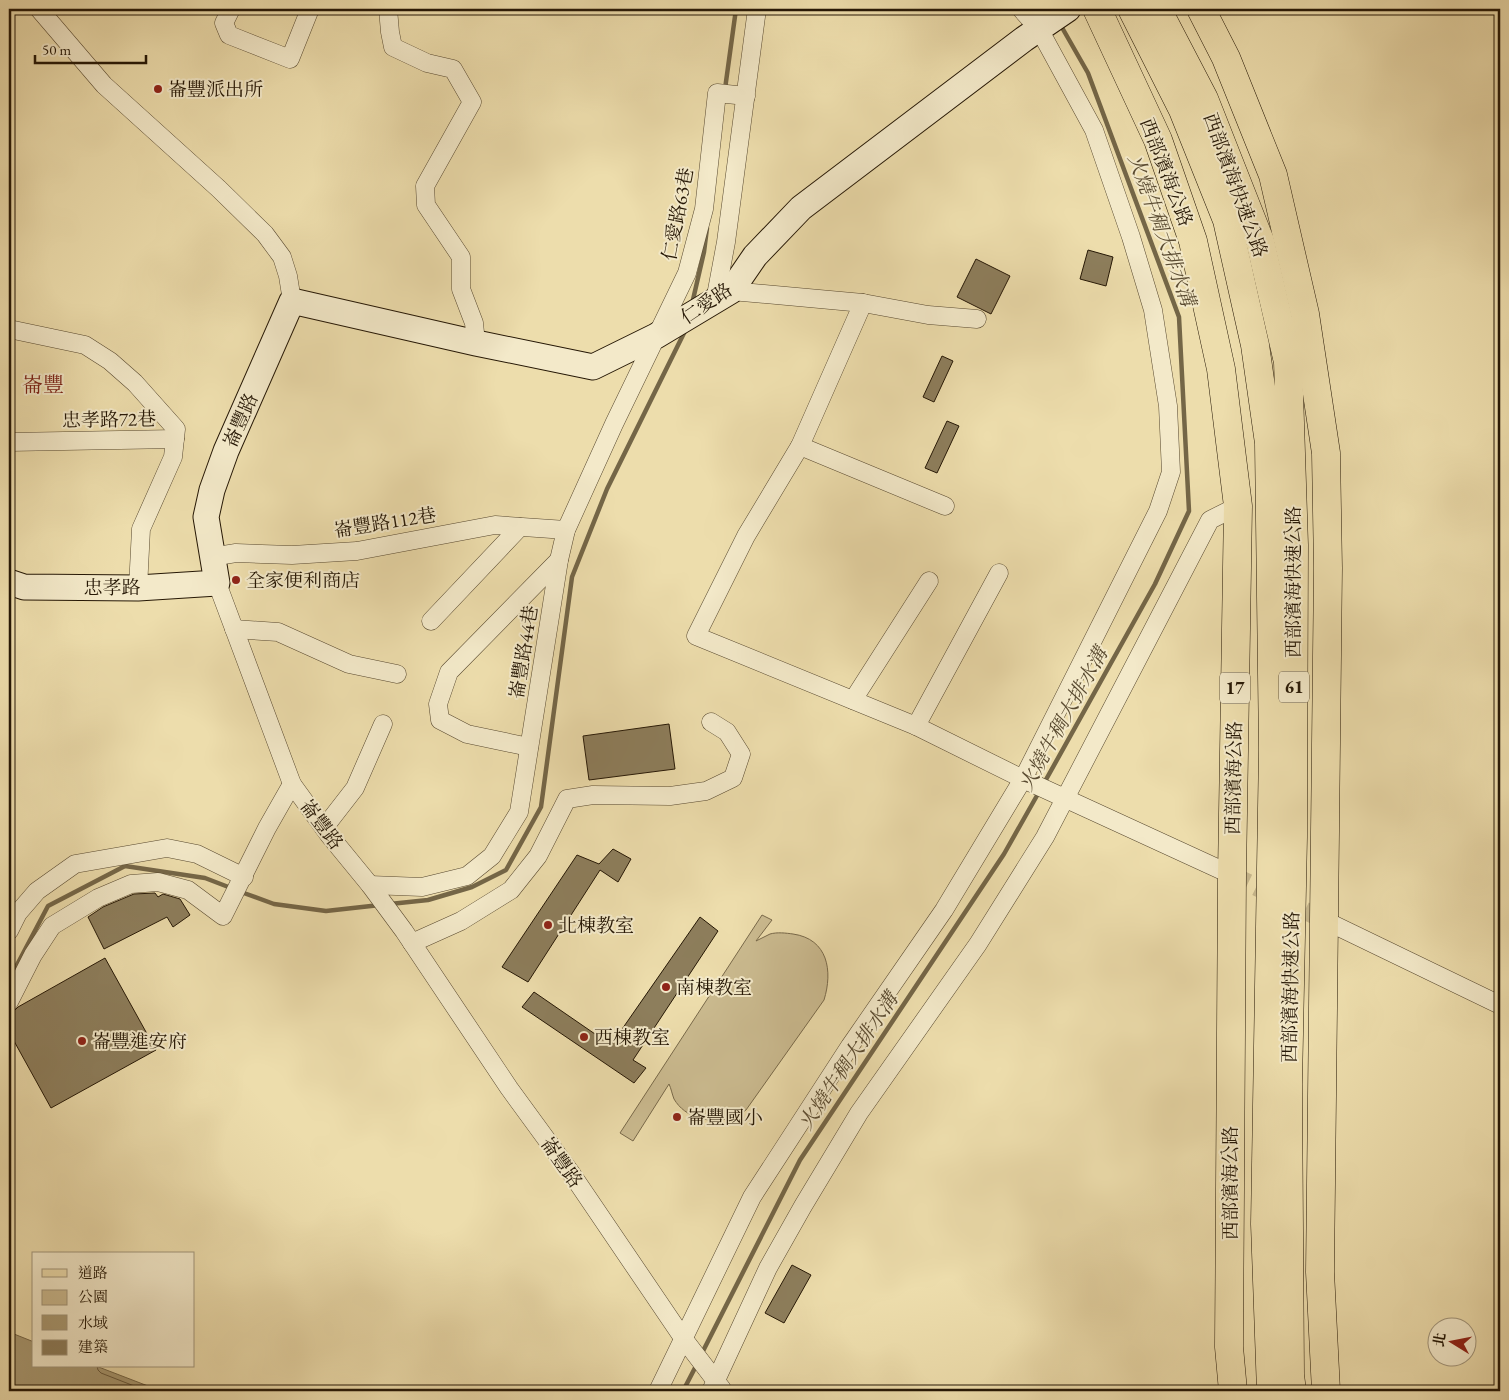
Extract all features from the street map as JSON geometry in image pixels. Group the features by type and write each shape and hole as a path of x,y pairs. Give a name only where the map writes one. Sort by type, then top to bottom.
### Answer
{"main road":[{"name":"西部濱海公路","path":"1097,9 1158,140 1193,241 1221,369 1238,506 1232,875 1229,1347 1233,1391"},
{"name":"西部濱海快速公路","path":"1132,9 1183,110 1227,220 1255,345 1269,443 1273,749 1265,1224 1270,1391"},
{"name":"西部濱海快速公路","path":"1157,9 1204,99 1260,241 1288,362 1294,545 1293,827 1288,1084 1290,1375 1292,1391"},
{"path":"1201,9 1226,58 1273,175 1305,314 1326,453 1328,568 1320,1272 1326,1391"}],"street":[{"path":"39,9 104,85 219,189 265,234 282,257 288,276 292,301"},
{"path":"231,9 224,23 229,34 290,59 310,9"},
{"path":"388,9 390,32 394,46 427,63 454,69 472,102 425,186 426,205 461,257 461,290 474,322 476,343"},
{"path":"757,9 726,242 723,296 863,303 928,315 976,319"},
{"path":"658,1391 752,1197 850,1046 944,910 1024,779 1158,511 1171,472 1168,406 1152,310 1139,264 1094,130 1039,29 1021,9"},
{"name":"仁愛路","path":"292,301 476,343 593,367 656,336 723,296 755,256 802,208 1068,9"},
{"name":"仁愛路63巷","path":"656,336 687,273 704,209 717,93 746,96"},
{"name":"崙豐路","path":"292,301 226,450 212,490 206,517 211,557 217,583 292,784 408,937 509,1088 571,1173 716,1388"},
{"path":"863,303 800,446 746,536 696,636 916,726 1024,779 1232,875"},
{"path":"9,329 85,345 110,362 135,383 176,429 175,439"},
{"name":"崙豐路44巷","path":"373,889 422,887 467,876 492,856 519,812 559,560 566,530 656,336"},
{"name":"忠孝路72巷","path":"9,442 175,439 173,457 141,529 138,588"},
{"path":"800,446 945,506"},
{"path":"716,1388 768,1268 803,1206 859,1113 978,944 1044,837 1210,520 1238,506"},
{"name":"崙豐路112巷","path":"211,557 236,553 292,555 357,551 495,526 566,530"},
{"path":"431,621 520,527"},
{"path":"529,747 467,734 440,720 438,704 450,672 559,560"},
{"path":"916,726 999,573"},
{"path":"853,700 929,580"},
{"name":"忠孝路","path":"9,582 24,587 138,588 217,583"},
{"path":"234,629 278,632 349,664 397,674"},
{"path":"408,937 461,921 511,890 538,856 567,799 593,795 670,796 706,791 733,778 741,754 727,732 711,722"},
{"path":"324,828 355,788 383,724"},
{"path":"9,1002 33,955 52,926 98,898 132,884 158,882 188,890 223,916 267,828 292,784"},
{"path":"9,931 18,913 37,891 75,864 167,848 197,854 244,877"},
{"path":"1324,920 1500,1005"}],"green space":[{"path":"762,915 772,920 756,941 773,933 790,934 805,937 821,949 825,958 828,978 824,1000 746,1110 723,1120 699,1118 691,1115 679,1106 674,1099 669,1084 633,1141 620,1133"}],"water":[{"path":"9,1332 32,1341 32,1368 101,1368 161,1391 9,1391"}],"building":[{"path":"1088,250 1113,257 1106,286 1080,279"},
{"path":"976,259 1010,276 991,314 957,297"},
{"path":"942,356 953,361 934,402 923,397"},
{"path":"947,421 959,426 937,473 925,468"},
{"path":"669,724 675,769 589,780 583,736"},
{"name":"北棟教室","path":"613,849 631,859 618,882 600,870 528,982 502,967 577,855 599,864"},
{"path":"155,893 158,897 163,894 180,899 190,915 173,927 167,917 104,949 88,917 103,907 134,894"},
{"path":"700,917 718,931 633,1060 646,1068 634,1083 522,1007 534,992 611,1045"},
{"name":"崙豐進安府","path":"105,958 156,1050 51,1108 9,1032 9,1012 14,1011"},
{"path":"792,1265 811,1275 784,1323 765,1313"}],"waterway":[{"path":"725,89 736,9"},
{"name":"火燒牛稠大排水溝","path":"1043,785 1155,584 1189,511 1179,317 1088,73 1060,24"},
{"path":"692,304 704,252 707,228"},
{"path":"390,904 428,900 472,887 506,870 541,807 572,577 607,489 686,329"},
{"name":"火燒牛稠大排水溝","path":"701,1355 800,1160 1004,854 1039,792"},
{"path":"9,980 48,906 125,866 205,878 231,888"},
{"path":"241,892 274,904 326,911 380,905"},
{"name":"火燒牛稠大排水溝","path":"683,1391 697,1364"}],"tunnel":[{"path":"1232,875 1324,920"}],"place":[{"name":"崙豐派出所","path":"158,89"},
{"name":"全家便利商店","path":"236,580"},
{"name":"北棟教室","path":"548,925"},
{"name":"南棟教室","path":"666,987"},
{"name":"西棟教室","path":"584,1037"},
{"name":"崙豐進安府","path":"82,1041"},
{"name":"崙豐國小","path":"677,1117"}],"district":[{"name":"崙豐","path":"43,385"}]}
